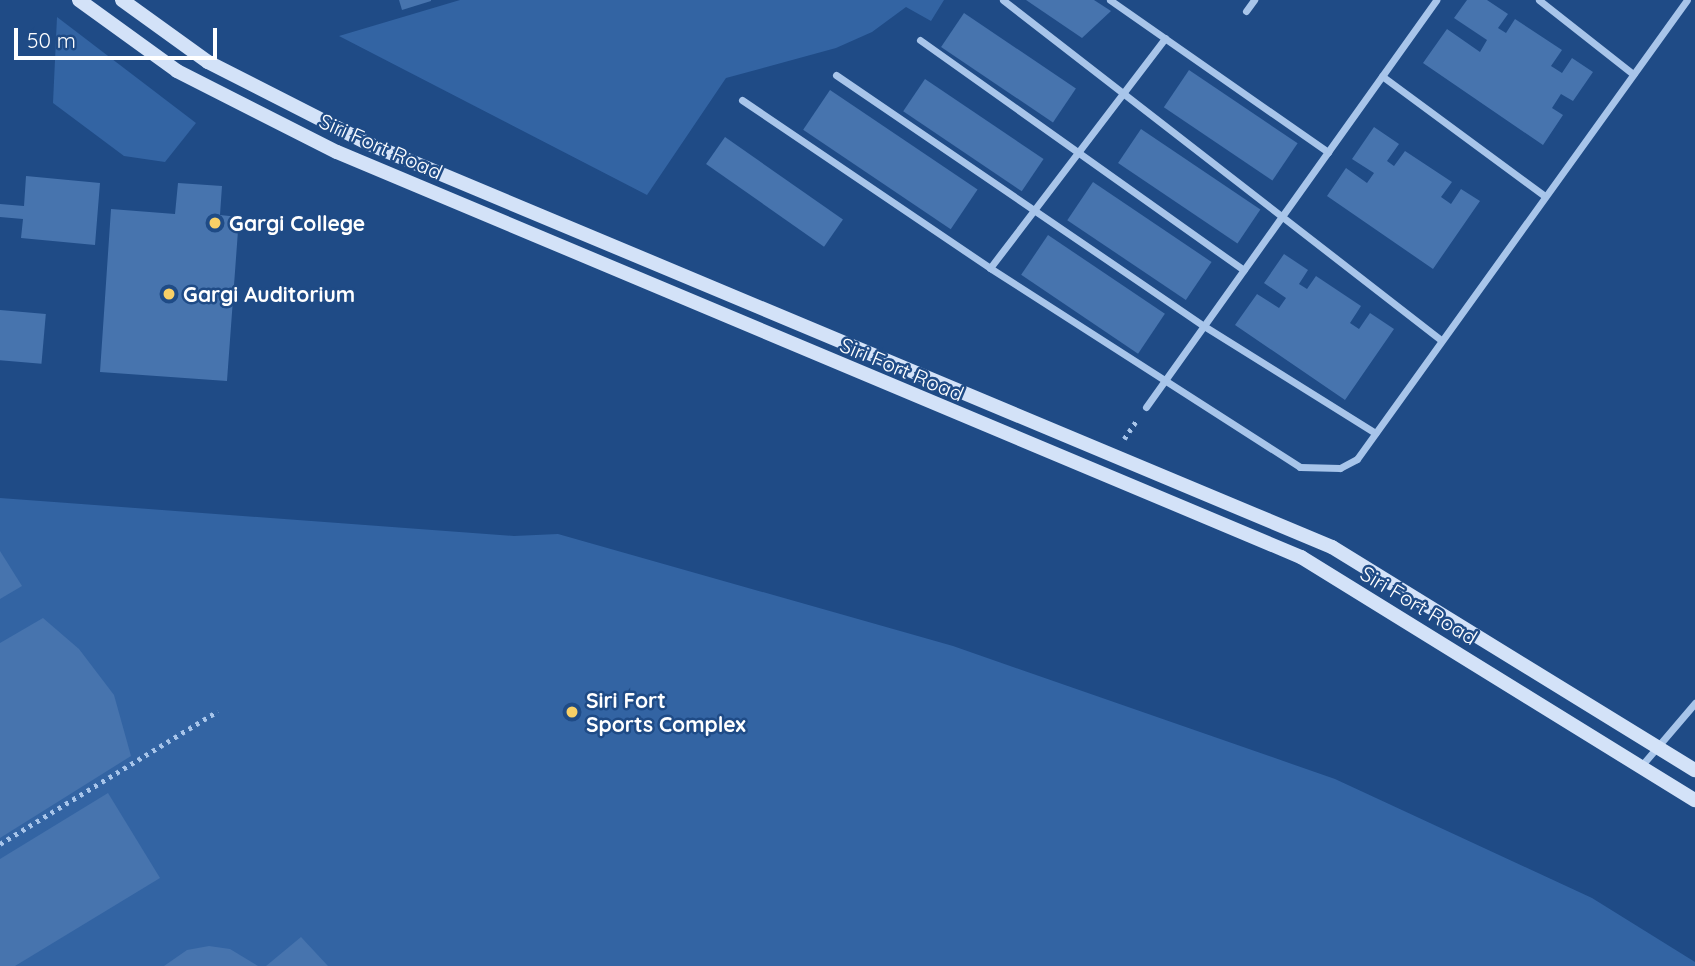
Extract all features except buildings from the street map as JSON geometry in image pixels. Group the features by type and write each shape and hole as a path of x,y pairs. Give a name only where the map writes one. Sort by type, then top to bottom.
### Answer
{"street":[{"name":"Siri Fort Road","path":"79,0 177,71 337,152 1301,557 1695,800"},
{"name":"Siri Fort Road","path":"122,0 208,62 367,143 1332,547 1695,770"},
{"path":"1003,0 1441,340"},
{"path":"1110,0 1328,152"},
{"path":"1246,11 1254,0"},
{"path":"1146,407 1436,0"},
{"path":"1539,0 1633,74"},
{"path":"742,100 1163,383 1300,467 1340,468 1357,459 1686,0"},
{"path":"990,268 1165,38"},
{"path":"920,40 1244,270"},
{"path":"836,75 1204,326 1375,433"},
{"path":"1382,76 1545,196"},
{"path":"1642,765 1695,703"}],"path":[{"path":"1112,457 1146,407"},
{"path":"0,844 218,711"}],"shaded area":[{"path":"460,0 944,0 931,21 906,7 872,32 836,48 726,78 647,195 339,36"},
{"path":"57,17 196,123 165,162 124,156 53,103"},
{"name":"Siri Fort Sports Complex","path":"0,498 514,536 558,534 953,646 1335,779 1592,898 1695,962 1695,966 0,966"}],"place":[{"name":"Gargi College","path":"215,223"},
{"name":"Gargi Auditorium","path":"169,294"},
{"name":"Siri Fort Sports Complex","path":"572,712"}]}
